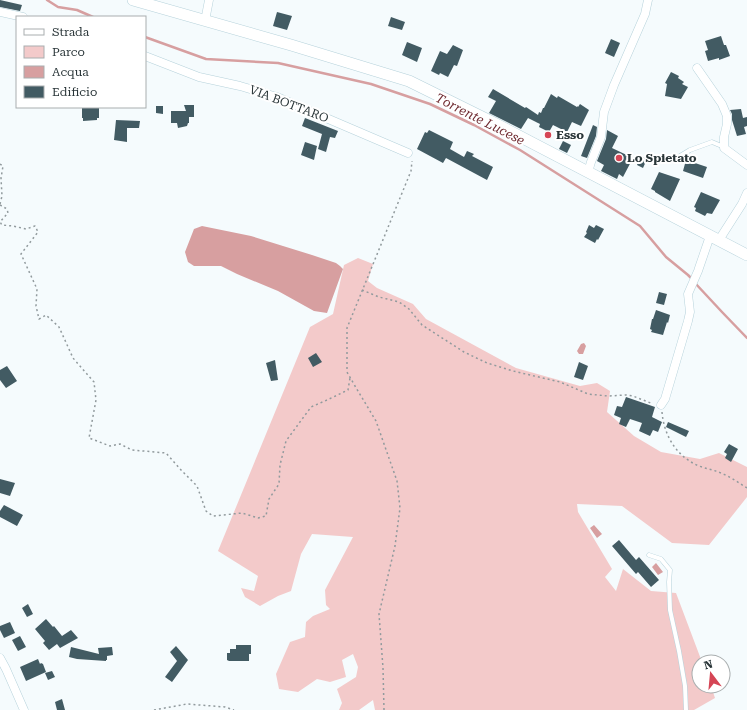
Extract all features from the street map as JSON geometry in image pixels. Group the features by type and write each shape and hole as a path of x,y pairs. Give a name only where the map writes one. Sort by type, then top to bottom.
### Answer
{"main road":[{"path":"133,0 291,45 409,81 449,100 747,255"}],"street":[{"path":"205,21 209,0"},
{"path":"588,172 601,137 604,112 645,14 648,0"},
{"path":"0,12 18,16"},
{"name":"VIA BOTTARO","path":"146,56 199,77 240,86 277,97 408,153"},
{"path":"697,68 722,104 727,116 724,148 747,165"},
{"path":"661,405 665,399 688,321 690,312 688,294 714,238 742,204 747,193"},
{"path":"0,658 24,710"}],"lane":[{"path":"680,156 690,150 712,142 724,148"},
{"path":"649,555 661,559 670,570 670,610 685,686 686,710"}],"path":[{"path":"384,710 384,668 379,614 395,546 400,508 397,481 376,421 347,372 347,328 411,171 412,159 408,153"},
{"path":"0,164 3,166 1,178 2,196 0,204 7,209 8,213 0,222 2,225 26,229 35,226 38,232 21,254 37,289 36,306 39,319 46,315 59,327 73,358 94,382 96,400 89,438 110,446 120,444 132,450 166,453 182,472 197,486 206,510 213,516 242,514 258,518 266,516 268,499 279,484 280,465 286,441 311,407 348,390 350,378"},
{"path":"362,290 398,302 409,309 422,324 464,352 487,363 560,382 588,394 633,396 657,405 661,405 663,422 670,440 687,460 723,474 747,488"},
{"path":"154,710 187,704 225,707 234,710"}],"green space":[{"path":"358,258 373,264 368,281 377,288 413,304 426,319 516,368 580,386 597,383 610,391 607,412 634,436 661,452 700,459 719,453 747,467 747,497 709,545 672,543 622,506 577,504 578,512 612,569 605,577 616,591 623,569 651,591 676,593 699,654 691,654 691,694 714,694 715,698 694,710 375,710 373,700 359,710 339,710 342,703 337,689 356,677 358,667 353,654 342,660 346,677 330,682 317,679 298,692 279,689 276,674 290,642 305,637 306,622 313,616 330,609 326,605 325,590 353,537 312,534 301,554 291,591 260,606 245,597 241,588 254,591 258,576 218,551 310,327 333,314 344,265"}],"water":[{"path":"202,226 251,236 336,263 343,269 327,313 314,311 278,291 221,266 194,266 188,262 185,252 194,229"},
{"path":"584,343 586,346 583,354 579,354 577,351 581,344"},
{"path":"594,525 602,534 597,538 590,528"},
{"path":"656,563 663,572 658,575 652,567"}],"building":[{"path":"0,0 22,5 20,11 0,7"},
{"path":"277,12 292,16 287,30 273,26"},
{"path":"391,17 405,22 402,30 388,26"},
{"path":"721,36 730,56 719,60 719,58 708,61 705,51 708,50 705,41"},
{"path":"611,39 620,43 614,57 605,53"},
{"path":"407,42 422,48 417,62 402,55"},
{"path":"453,45 463,50 457,66 454,65 448,77 431,71 440,51 447,54"},
{"path":"671,72 679,76 678,78 684,82 682,84 688,87 681,99 665,96 667,84 665,83"},
{"path":"493,89 538,115 539,112 541,113 551,94 557,98 558,96 577,107 580,104 589,110 581,126 572,122 567,132 553,125 549,132 539,127 540,124 528,118 521,129 489,113 496,101 488,97"},
{"path":"184,105 194,105 194,117 189,117 189,123 187,126 178,128 177,123 171,123 171,111 186,111"},
{"path":"156,106 163,106 163,114 156,113"},
{"path":"82,108 99,108 99,118 97,118 97,120 83,121"},
{"path":"741,109 743,118 747,117 747,126 744,127 746,134 737,136 730,110"},
{"path":"305,118 338,131 335,138 330,137 326,152 318,149 322,134 302,126"},
{"path":"116,120 140,121 139,128 127,128 127,142 114,140"},
{"path":"593,125 597,127 596,136 587,158 581,156"},
{"path":"429,130 453,142 450,149 464,157 467,151 474,154 472,156 493,167 487,180 446,158 443,163 417,149 425,132 427,133"},
{"path":"607,130 618,136 612,148 633,158 623,177 619,174 617,179 601,171 604,165 597,161 606,139"},
{"path":"563,141 571,145 567,153 559,149"},
{"path":"305,142 317,146 314,160 301,155"},
{"path":"640,156 647,159 643,168 637,165"},
{"path":"686,160 707,167 703,178 683,171"},
{"path":"659,172 680,179 670,201 651,189"},
{"path":"701,192 720,200 712,214 707,213 705,216 695,211 696,208 694,207"},
{"path":"589,225 594,228 596,225 604,229 595,243 584,237 587,233 586,232"},
{"path":"659,292 667,294 664,305 656,303"},
{"path":"656,310 670,315 663,335 651,332 652,330 650,329"},
{"path":"316,353 322,362 313,367 308,358"},
{"path":"275,360 278,380 271,381 266,363"},
{"path":"579,362 588,366 583,380 574,377"},
{"path":"7,366 17,381 6,388 0,380 0,370"},
{"path":"626,397 655,407 652,417 662,422 658,432 653,430 650,436 639,431 642,423 630,419 626,427 619,424 621,418 614,415 617,406 622,407"},
{"path":"668,422 689,431 686,437 666,427"},
{"path":"729,444 738,449 731,462 725,458 727,454 724,452"},
{"path":"0,479 15,483 10,496 0,493"},
{"path":"4,505 23,515 17,526 0,517 0,511"},
{"path":"619,540 636,560 639,557 659,580 651,587 638,572 636,574 612,546"},
{"path":"28,604 33,614 27,617 22,608"},
{"path":"46,619 62,636 71,630 78,638 60,648 57,644 49,650 43,643 45,641 35,629"},
{"path":"10,622 15,633 4,638 0,630 0,626"},
{"path":"20,636 26,647 18,651 12,640"},
{"path":"236,645 251,645 249,661 227,660 227,653 230,653 230,649 236,649"},
{"path":"176,646 188,660 172,682 165,677 177,661 170,652"},
{"path":"71,647 99,654 98,648 112,647 113,655 107,656 106,661 77,659 69,657"},
{"path":"38,659 40,664 43,664 46,672 26,681 20,667"},
{"path":"52,671 55,677 48,680 45,673"},
{"path":"62,699 65,710 57,710 55,702"}],"waterway":[{"name":"Torrente Lucese","path":"47,0 58,7 77,10 91,16"},
{"name":"Torrente Lucese","path":"146,37 206,59 278,63 371,84 430,104 474,125 520,150 640,226 666,257 692,279"},
{"name":"Torrente Lucese","path":"695,283 747,338"}],"place":[{"name":"Esso","path":"548,135"},
{"name":"Lo Spietato","path":"619,158"}]}
